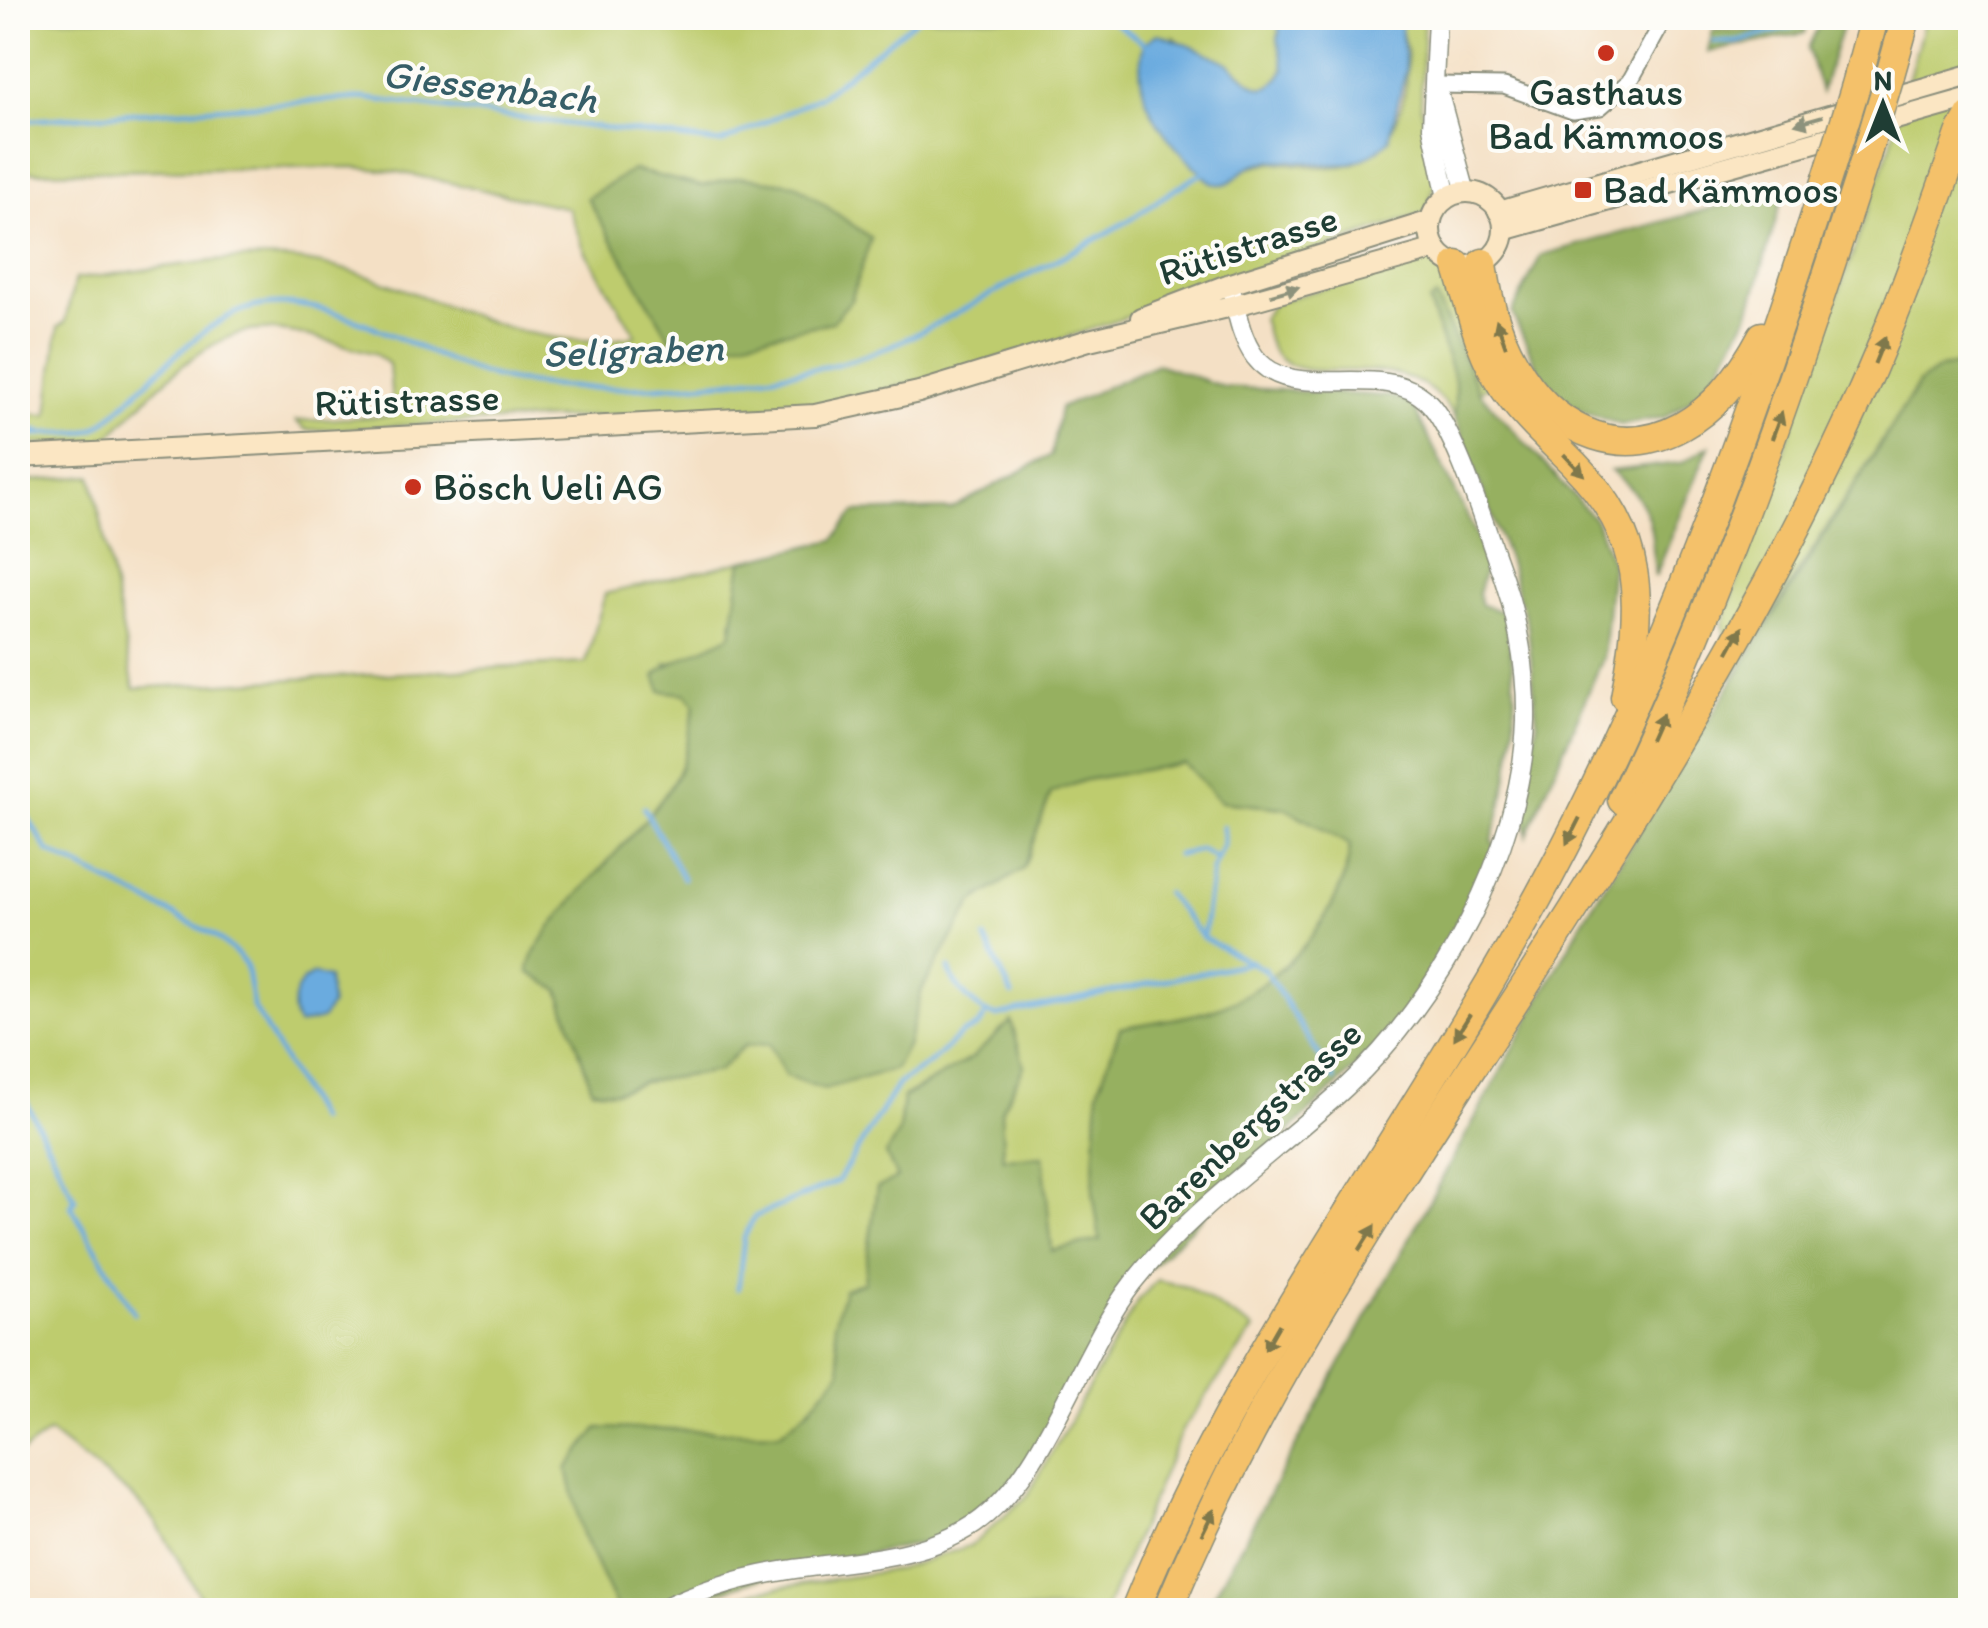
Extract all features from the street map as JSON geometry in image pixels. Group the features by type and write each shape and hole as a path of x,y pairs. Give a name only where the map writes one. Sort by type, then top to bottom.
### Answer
{"highway":[{"path":"1135,1610 1242,1390 1508,948 1616,743 1724,484 1804,254 1874,18"},
{"path":"1478,1059 1604,838 1682,669 1781,414 1866,156 1906,18"},
{"path":"1168,1610 1205,1527 1278,1387 1709,686 1819,484 1873,367 1970,116"},
{"path":"1458,259 1530,389 1570,425 1624,440 1680,429 1720,401 1750,360 1804,254"},
{"path":"1458,259 1494,373 1531,421 1598,490 1630,552 1638,616 1616,743"}],"main road":[{"path":"1501,221 1970,75"},
{"path":"1501,221 1970,98"},
{"path":"1457,195 1486,198 1501,221 1498,249 1458,259 1431,220 1457,195"},
{"name":"Rütistrasse","path":"1088,340 1230,284 1431,220"},
{"name":"Rütistrasse","path":"18,457 800,417 919,392 1088,340 1458,259"}],"street":[{"path":"1437,18 1437,85 1457,195"},
{"path":"1437,85 1504,86 1573,111 1600,107 1630,81 1666,18"},
{"name":"Barenbergstrasse","path":"660,1610 753,1577 931,1545 992,1510 1021,1476 1084,1358 1133,1284 1203,1206 1369,1064 1437,975 1476,908 1510,812 1526,724 1515,622 1480,514 1444,427 1425,398 1394,384 1277,375 1252,354 1230,284"}],"green space":[{"path":"18,18 1282,18 1278,25 1284,69 1269,87 1254,85 1226,62 1174,37 1173,143 1212,183 1260,164 1329,167 1349,165 1367,157 1391,130 1404,94 1407,55 1400,18 1424,18 1421,107 1436,182 1426,213 1047,344 816,406 306,430 296,421 393,416 389,364 374,353 317,338 259,330 238,334 195,356 105,441 18,445 18,413 48,415 58,327 65,322 75,279 220,260 304,261 387,283 509,328 550,337 592,340 636,335 585,251 568,208 399,172 354,167 34,172 18,168","holes":["633,170 701,186 871,238 851,300 679,353 587,198"]},
{"path":"1822,18 1845,18 1821,92 1808,48"},
{"path":"1925,18 1970,18 1970,363 1941,368 1919,383 1731,677 1723,623 1890,147"},
{"path":"1806,19 1805,33 1708,52 1713,30 1757,31"},
{"path":"633,170 701,186 739,177 795,184 871,238 851,300 832,322 679,354 587,198"},
{"path":"1785,188 1749,313 1710,386 1665,417 1621,425 1576,409 1545,384 1512,313 1541,255"},
{"path":"1428,259 1451,275 1490,385 1479,392 1436,298 1429,303 1455,381 1455,417 1434,393 1411,379 1385,372 1292,366 1273,351 1262,319 1275,302"},
{"path":"1436,297 1479,392 1596,521 1612,564 1603,658 1527,835 1523,798 1537,723 1528,627 1508,559 1455,417 1455,381 1429,302"},
{"path":"1970,363 1970,1610 1206,1610 1584,919 1919,383 1941,368"},
{"path":"1157,364 1224,387 1389,396 1412,404 1488,558 1478,594 1482,605 1505,613 1515,703 1512,753 1492,841 1498,848 1409,1015 1133,1284 1021,1476 952,1537 787,1570 659,1610 618,1610 582,1534 567,1469 598,1428 780,1433 809,1409 841,1371 834,1324 844,1289 864,1282 877,1188 897,1178 886,1154 899,1132 903,1098 973,1057 1011,1021 1024,1066 1001,1111 1003,1158 1043,1156 1052,1251 1100,1240 1093,1191 1098,1091 1120,1028 1201,1013 1236,1000 1283,967 1304,946 1336,897 1350,845 1285,808 1221,802 1184,763 1085,780 1051,793 1023,869 973,902 922,989 907,1046 895,1069 824,1089 786,1076 769,1044 744,1046 718,1071 643,1082 615,1092 592,1089 559,990 529,972 549,930 645,820 678,773 695,705 686,694 661,691 655,676 731,635 742,561 834,540 855,512 951,509 1051,455 1060,408"},
{"path":"1709,446 1655,577 1648,518 1636,495 1611,471 1681,463"},
{"path":"92,476 134,688 586,663 605,594 742,561 731,635 690,658 665,664 695,705 678,773 665,795 570,904 534,954 529,972 559,990 593,1089 615,1092 643,1082 718,1071 744,1046 769,1044 786,1076 907,1046 922,989 973,902 1023,869 1051,792 1085,780 1184,763 1221,802 1285,808 1350,845 1345,871 1322,922 1304,946 1261,985 1212,1010 1120,1028 1098,1091 1093,1191 1100,1240 1052,1251 1043,1156 1003,1158 1001,1111 1024,1066 1011,1022 973,1057 903,1097 899,1132 886,1154 897,1178 877,1188 864,1282 834,1323 841,1371 809,1409 781,1433 598,1428 582,1534 618,1610 208,1610 156,1522 134,1498 49,1432 18,1455 18,482"},
{"path":"1157,1280 1187,1287 1254,1329 1182,1430 1105,1610 702,1610 757,1591 899,1569 972,1545 1027,1496 1138,1301"}],"water":[{"path":"1282,18 1400,18 1406,70 1389,140 1355,162 1338,165 1270,161 1247,168 1225,184 1212,183 1169,139 1148,104 1140,64 1144,43 1157,34 1170,38 1224,61 1263,88 1277,80 1284,69 1278,39"},
{"path":"313,974 328,978 331,1005 322,1019 298,1025 293,1011 295,996 301,983"}],"waterway":[{"name":"Giessenbach","path":"18,121 362,98 721,143 821,96 918,18"},
{"name":"Giessenbach","path":"1108,18 1144,43"},
{"path":"1266,18 1278,25"},
{"name":"Giessenbach","path":"1714,42 1737,42 1805,23"},
{"name":"Seligraben","path":"18,444 38,434 93,429 196,338 238,312 258,306 318,308 467,368 531,384 656,387 819,368 869,354 919,333 1112,230 1202,174"},
{"path":"18,427 39,431"},
{"path":"18,801 48,851 212,934 238,955 246,965 253,1006 318,1120"},
{"path":"644,808 683,878"},
{"path":"1203,938 1212,870 1223,845 1223,827"},
{"path":"1177,855 1201,850 1215,858"},
{"path":"1166,893 1203,938 1265,970 1334,1079"},
{"path":"985,938 1012,995"},
{"path":"949,968 967,998 996,1016 1252,962"},
{"path":"738,1289 744,1238 754,1217 838,1181 898,1084 931,1062 961,1034 979,1026 987,1013"},
{"path":"18,1086 75,1199 71,1206 134,1313"}],"place":[{"name":"Gasthaus Bad Kämmoos","path":"1606,53"},
{"name":"Bad Kämmoos","path":"1583,190"},
{"name":"Bösch Ueli AG","path":"413,487"}]}
